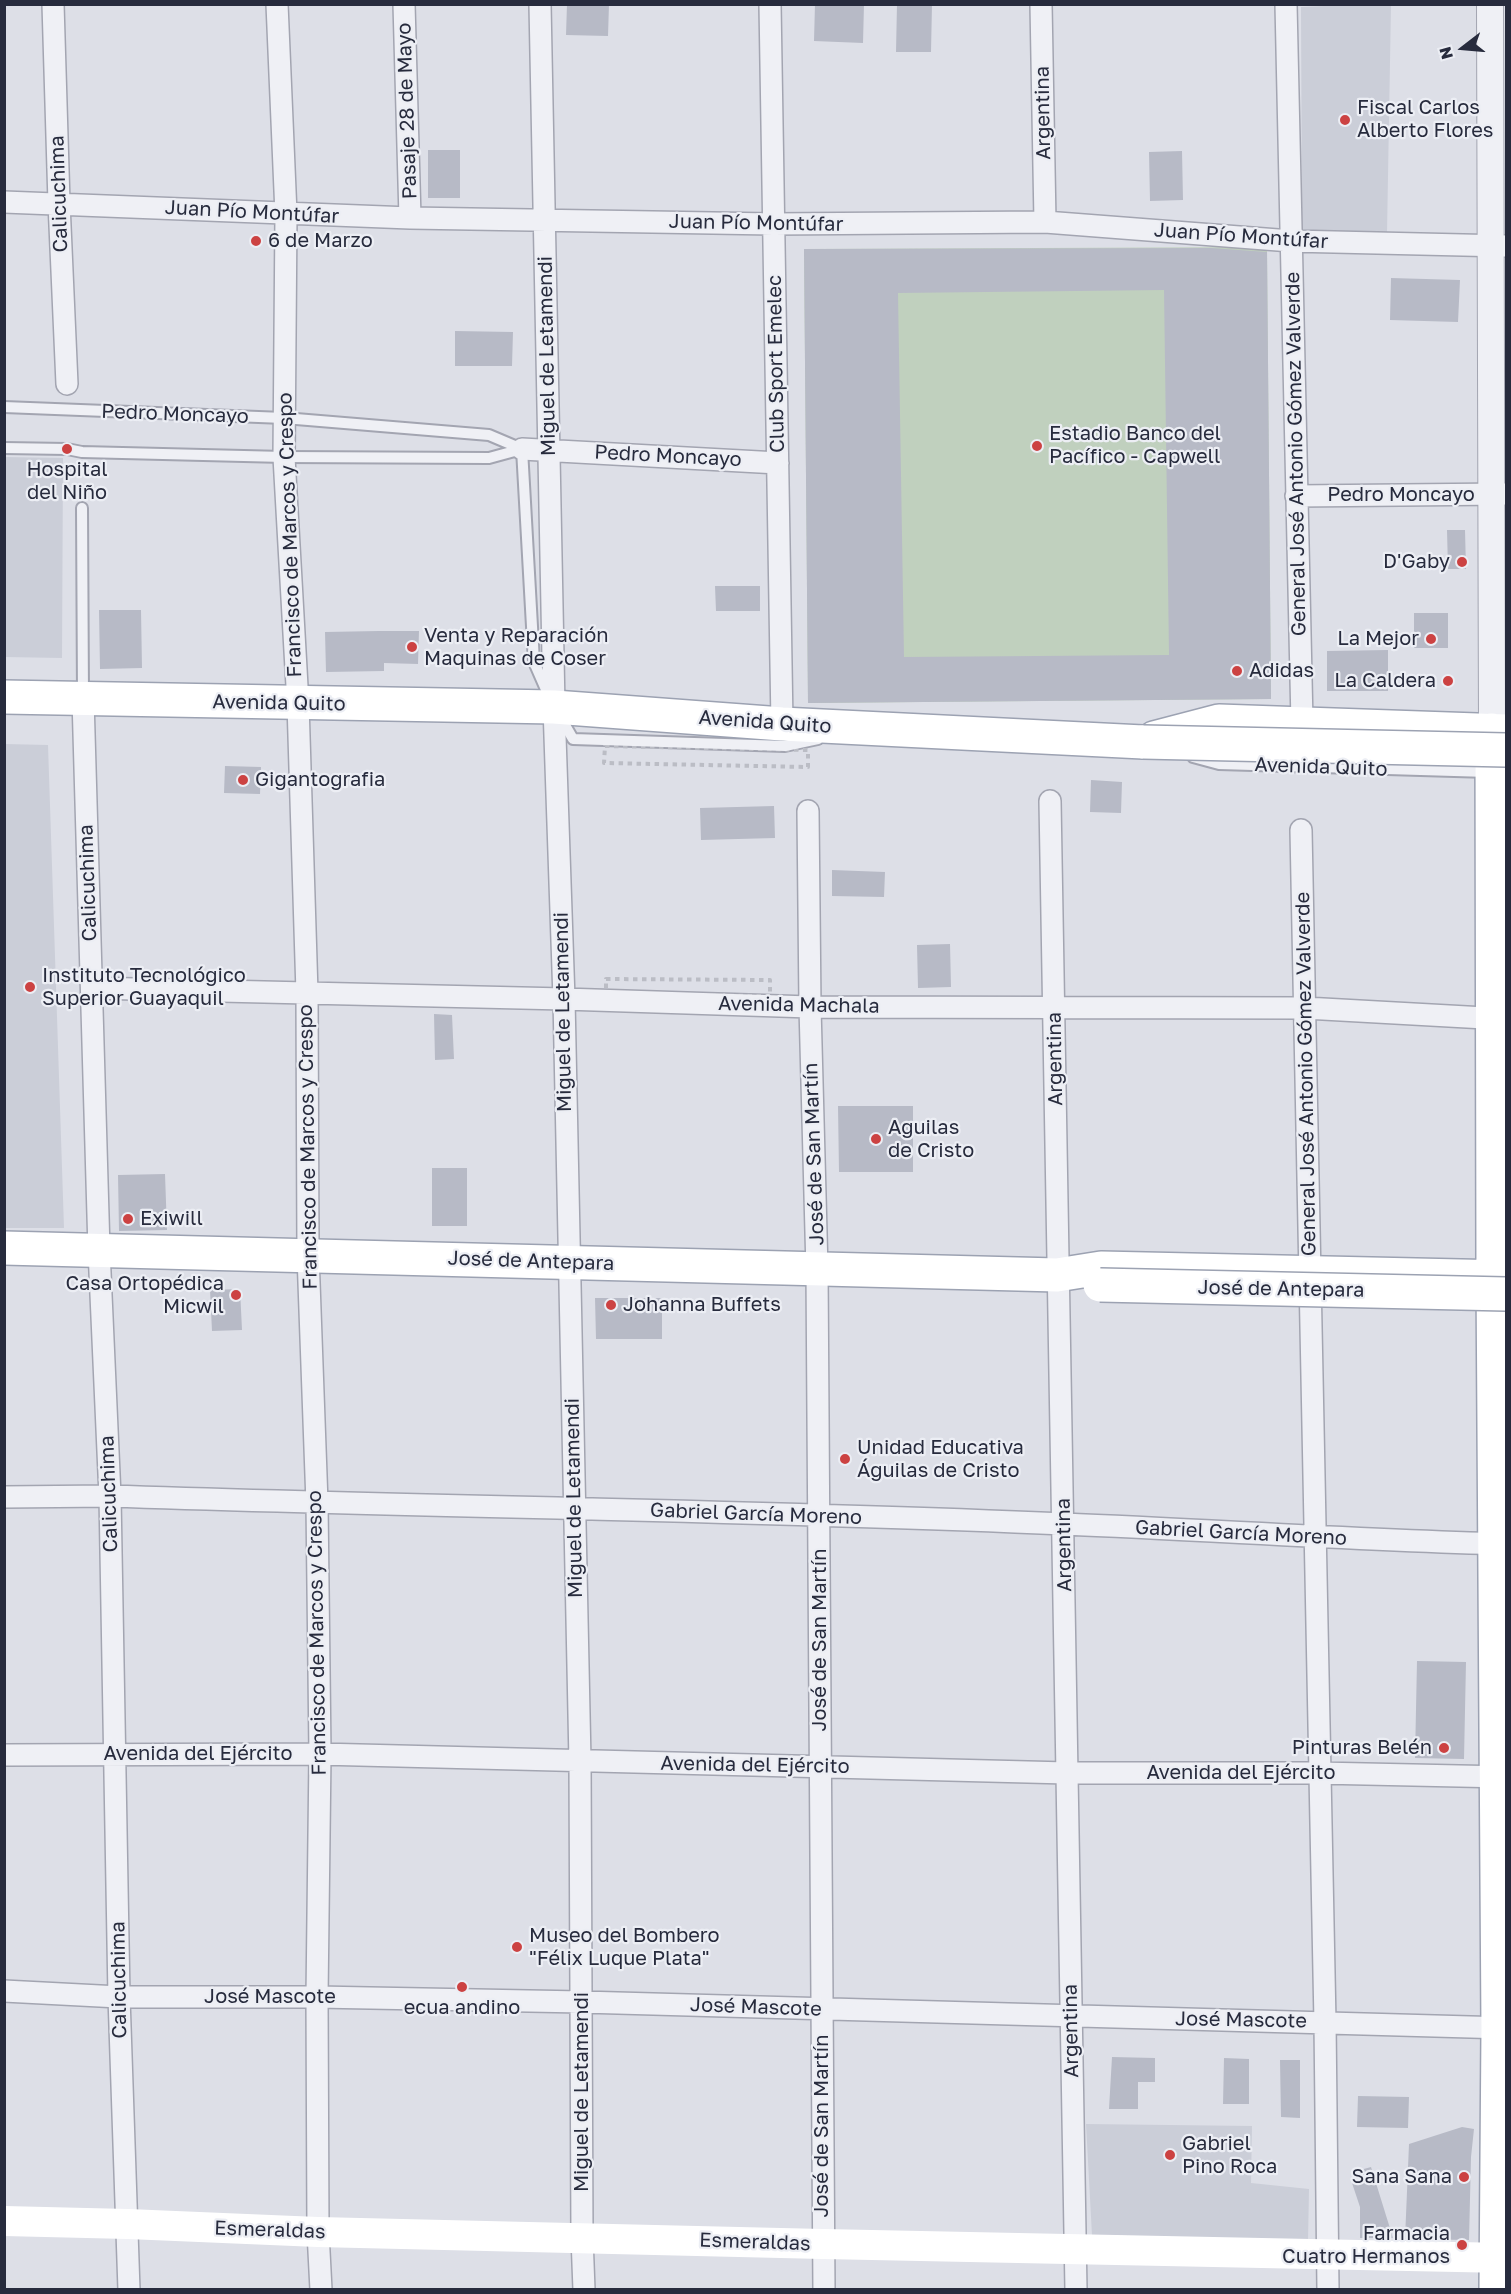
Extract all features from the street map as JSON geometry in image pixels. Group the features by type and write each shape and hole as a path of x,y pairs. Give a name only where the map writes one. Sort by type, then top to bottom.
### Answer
{"main road":[{"name":"Avenida Quito","path":"4,697 554,707 782,724 1141,742 1501,751"},
{"name":"Avenida Quito","path":"1141,742 1219,721 1302,723 1501,751"},
{"path":"1500,2270 1502,2028 1502,1283 1499,1018 1501,751"},
{"name":"José de Antepara","path":"4,1248 1057,1275 1101,1268 1310,1273 1502,1283"},
{"name":"José de Antepara","path":"1057,1275 1101,1285 1502,1283"},
{"name":"Esmeraldas","path":"4,2221 128,2234 318,2242 582,2247 823,2265 1500,2270"},
{"name":"Esmeraldas","path":"4,2241 128,2234"}],"street":[{"name":"Calicuchima","path":"53,4 67,384"},
{"name":"Francisco de Marcos y Crespo","path":"277,4 286,214 284,458 298,704 307,993 308,1255 316,1503 320,1754 316,1997 318,2242 321,2289"},
{"name":"Pasaje 28 de Mayo","path":"404,4 410,218"},
{"name":"Miguel de Letamendi","path":"540,4 548,449 564,999 580,1761 584,2289"},
{"name":"Club Sport Emelec","path":"770,4 782,724"},
{"name":"Argentina","path":"1041,4 1045,222"},
{"name":"General José Antonio Gómez Valverde","path":"1286,4 1302,723"},
{"path":"1493,18 1498,246 1501,751"},
{"name":"Juan Pío Montúfar","path":"4,202 410,218 773,224 1045,222 1291,241 1498,246"},
{"name":"Pedro Moncayo","path":"522,449 778,463"},
{"name":"Pedro Moncayo","path":"1296,496 1499,494"},
{"name":"Calicuchima","path":"83,699 99,1250 110,1496 119,1997 129,2289"},
{"name":"Argentina","path":"1050,801 1075,2268"},
{"name":"José de San Martín","path":"808,811 810,1007 817,1270 823,2265"},
{"name":"General José Antonio Gómez Valverde","path":"1301,830 1328,2270"},
{"name":"Avenida Machala","path":"92,988 810,1007 1305,1008 1499,1018"},
{"name":"Gabriel García Moreno","path":"4,1497 110,1496 819,1516 1064,1524 1501,1544"},
{"name":"Avenida del Ejército","path":"4,1755 320,1754 1067,1773 1319,1773 1501,1777"},
{"name":"José Mascote","path":"4,1991 119,1997 316,1997 582,2002 1502,2028"}],"lane":[{"name":"Pedro Moncayo","path":"4,407 284,418 489,435 522,449"},
{"name":"Pedro Moncayo","path":"4,448 284,458 489,458 522,449"},
{"name":"Miguel de Letamendi","path":"522,449 534,662 554,707"},
{"path":"82,508 83,699"},
{"name":"Avenida Quito","path":"554,707 573,739 785,746 869,729"}],"shaded area":[{"name":"Fiscal Carlos Alberto Flores","path":"1391,5 1387,233 1302,233 1301,7"},
{"path":"5,457 63,458 62,658 5,657"},
{"name":"Instituto Tecnológico Superior Guayaquil","path":"5,744 48,745 64,1228 5,1228"},
{"name":"Gabriel Pino Roca","path":"1086,2124 1252,2126 1251,2183 1309,2189 1308,2241 1092,2235"}],"green space":[{"name":"Estadio Banco del Pacífico - Capwell","path":"1267,247 1271,699 808,703 804,249"}],"building":[{"path":"567,4 609,4 608,36 566,35"},
{"path":"815,4 864,4 863,43 814,41"},
{"path":"897,4 932,4 931,52 896,52"},
{"path":"428,150 460,150 460,198 428,198"},
{"path":"1182,151 1183,200 1150,201 1149,152"},
{"path":"1211,248 1267,252 1271,699 808,703 804,249","holes":["1164,290 1169,655 904,657 898,293"]},
{"path":"1391,278 1460,280 1458,322 1390,320"},
{"path":"455,331 513,332 512,366 455,366"},
{"path":"1447,530 1465,530 1466,569 1448,569"},
{"path":"715,586 760,586 760,611 716,611"},
{"path":"99,610 141,610 142,668 100,669"},
{"path":"1414,613 1448,613 1448,648 1414,648"},
{"path":"419,631 418,664 384,663 384,671 326,672 325,632"},
{"path":"1388,650 1388,691 1327,691 1327,651"},
{"name":"Gigantografia","path":"225,766 261,767 260,794 224,793"},
{"path":"1091,780 1122,782 1121,813 1090,812"},
{"path":"774,806 775,838 701,840 700,808"},
{"path":"832,870 885,872 884,897 832,896"},
{"path":"950,944 951,987 918,988 917,945"},
{"path":"434,1014 452,1015 454,1059 435,1060"},
{"name":"Aguilas de Cristo","path":"838,1106 913,1106 913,1172 839,1172"},
{"path":"432,1168 467,1168 467,1226 432,1226"},
{"path":"165,1174 167,1230 119,1231 118,1175"},
{"path":"240,1289 242,1330 212,1331 210,1290"},
{"path":"595,1298 662,1298 662,1339 596,1339"},
{"path":"1417,1661 1466,1662 1464,1759 1415,1758"},
{"path":"1112,2057 1155,2058 1155,2082 1138,2082 1138,2109 1109,2109"},
{"path":"1224,2058 1249,2059 1249,2104 1223,2104"},
{"path":"1280,2060 1300,2060 1300,2118 1281,2117"},
{"path":"1358,2096 1409,2097 1408,2128 1357,2127"},
{"path":"1462,2127 1474,2129 1469,2240 1405,2239 1409,2144"},
{"path":"1371,2167 1393,2238 1360,2238 1360,2207 1352,2183 1355,2180 1353,2172"}],"place":[{"name":"Fiscal Carlos Alberto Flores","path":"1345,120"},
{"name":"6 de Marzo","path":"256,241"},
{"name":"Estadio Banco del Pacífico - Capwell","path":"1037,446"},
{"name":"Hospital del Niño","path":"67,449"},
{"name":"D'Gaby","path":"1462,562"},
{"name":"La Mejor","path":"1431,639"},
{"name":"Venta y Reparación Maquinas de Coser","path":"412,647"},
{"name":"Adidas","path":"1237,671"},
{"name":"La Caldera","path":"1448,681"},
{"name":"Gigantografia","path":"243,780"},
{"name":"Instituto Tecnológico Superior Guayaquil","path":"30,987"},
{"name":"Aguilas de Cristo","path":"876,1139"},
{"name":"Exiwill","path":"128,1219"},
{"name":"Casa Ortopédica Micwil","path":"236,1295"},
{"name":"Johanna Buffets","path":"611,1305"},
{"name":"Unidad Educativa Águilas de Cristo","path":"845,1459"},
{"name":"Pinturas Belén","path":"1444,1748"},
{"name":"Museo del Bombero \"Félix Luque Plata\"","path":"517,1947"},
{"name":"ecua andino","path":"462,1987"},
{"name":"Gabriel Pino Roca","path":"1170,2155"},
{"name":"Sana Sana","path":"1464,2177"},
{"name":"Farmacia Cuatro Hermanos","path":"1462,2245"}]}
